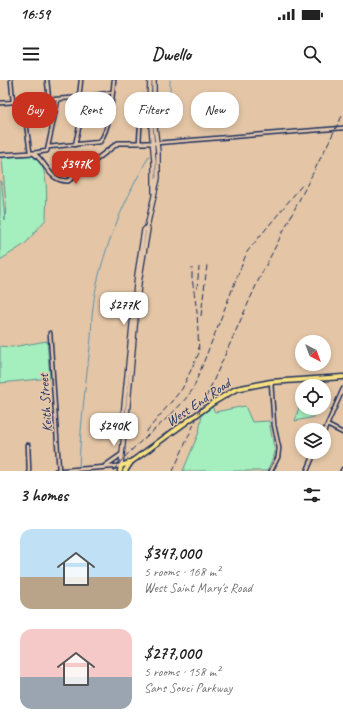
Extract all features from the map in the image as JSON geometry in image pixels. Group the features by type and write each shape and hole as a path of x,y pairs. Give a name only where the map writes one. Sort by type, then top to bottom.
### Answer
{"main road":[{"path":"150,80 149,102 154,192"},
{"path":"120,471 124,430 122,426 137,275 144,230 147,227 158,178 157,143 154,118 154,80"},
{"name":"West End Road","path":"121,466 131,462 228,393 246,386 271,382 343,377"},
{"path":"125,471 131,462"}],"street":[{"path":"11,80 12,92"},
{"path":"48,80 49,92"},
{"path":"80,92 81,80"},
{"path":"113,92 114,80"},
{"path":"0,155 32,153 47,150 58,100 65,99"},
{"path":"0,102 12,102"},
{"path":"27,128 32,153 39,158 52,176 60,180 68,181 118,143 152,144 343,128"},
{"path":"75,145 79,128"},
{"path":"48,147 96,144 101,141 105,128"},
{"path":"140,128 140,143"},
{"name":"Keith Street","path":"50,333 59,471"},
{"path":"271,382 274,425 279,448 278,457 272,471"},
{"path":"328,423 343,389"},
{"path":"338,400 343,402"},
{"path":"331,427 343,433"},
{"path":"28,445 29,471"},
{"path":"104,467 122,454"},
{"path":"307,471 312,459"},
{"path":"56,471 121,466"}],"green space":[{"path":"32,156 38,160 42,167 45,175 47,194 46,219 25,244 0,260 0,180 2,186 5,221 6,204 2,158"},
{"path":"47,341 50,378 0,383 0,346 12,347"},
{"path":"245,406 252,422 269,421 275,453 267,471 183,471 199,432 202,414 212,407 215,412"},
{"path":"297,415 315,415 314,417 295,421"}],"waterway":[{"path":"170,80 170,92"},
{"path":"79,471 80,440 91,342 92,312 96,288 114,229 149,156"}],"railway":[{"path":"173,471 259,279 343,114"},
{"path":"113,471 132,450 174,411 193,389 247,252 303,184"},
{"path":"201,316 207,265"},
{"path":"197,289 199,267"},
{"path":"146,432 182,389 199,353 197,312 192,268"}]}
